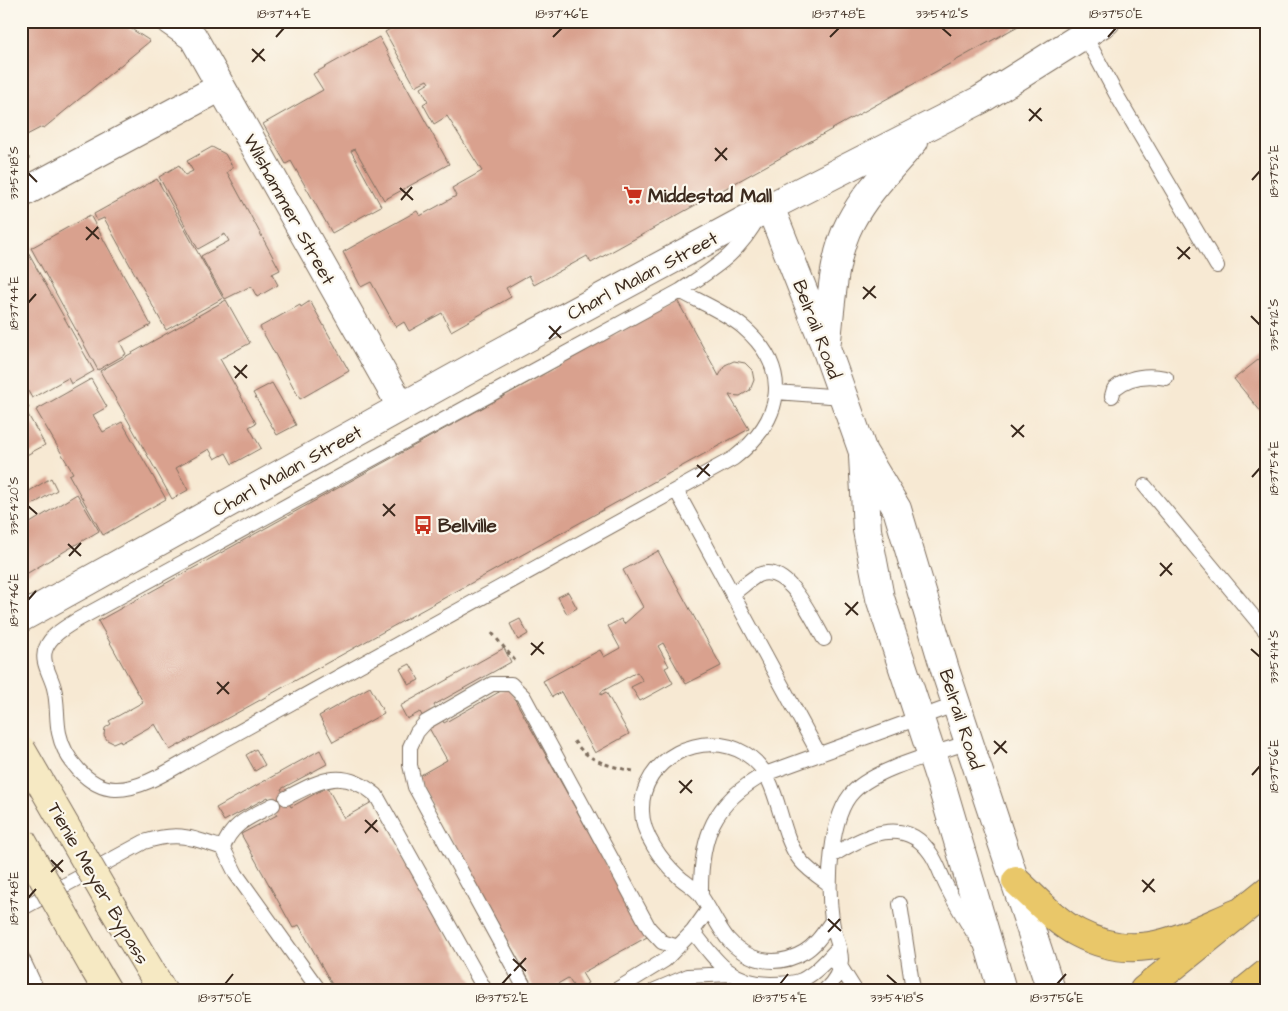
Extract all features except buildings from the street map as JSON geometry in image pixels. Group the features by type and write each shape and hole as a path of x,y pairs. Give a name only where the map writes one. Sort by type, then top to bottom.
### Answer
{"main road":[{"name":"Tienie Meyer Bypass","path":"21,749 94,877 162,990"},
{"path":"21,839 107,990"},
{"path":"1016,881 1076,932 1100,942 1126,948 1147,948 1167,943 1238,913"},
{"path":"1144,990 1267,891"},
{"path":"1246,990 1267,973"}],"street":[{"name":"Wilshammer Street","path":"170,21 199,29 221,87 401,406"},
{"name":"Charl Malan Street","path":"21,618 401,406 766,209 922,132 980,100 1089,25"},
{"path":"21,194 221,87"},
{"path":"826,348 840,250 850,224 867,196 922,132"},
{"name":"Belrail Road","path":"766,209 826,348 863,452 897,509 957,704 1051,990"},
{"name":"Belrail Road","path":"863,452 867,530 880,598 931,756 998,978"}],"lane":[{"path":"1089,25 1116,94 1217,266"},
{"path":"680,291 741,326 753,336 768,357 774,371 776,392 770,417 752,443 734,458 199,754 132,788 113,789 88,778 70,759 60,736 54,688 44,655 50,642 64,628 680,291 729,258 749,235 766,209"},
{"path":"1112,396 1114,389 1133,378 1152,375 1166,378"},
{"path":"776,392 843,397"},
{"path":"1145,486 1267,633"},
{"path":"676,490 819,754"},
{"path":"732,594 759,575 768,574 781,577 790,584 824,638"},
{"path":"526,990 415,787 410,765 410,747 417,732 426,722 492,684 510,684 524,697 649,928 662,942 678,947"},
{"path":"700,895 700,863 712,825 732,796 744,785 765,774 957,704"},
{"path":"825,990 834,980 840,966 839,947 832,921 829,884 839,817 848,798 855,790 884,773 970,742"},
{"path":"829,884 807,867 792,848 765,774 746,754 734,748 713,743 695,745 666,759 653,775 644,796 642,812 644,826 666,864 700,895 727,938 739,951 751,958 777,962 805,952 816,942 832,921"},
{"path":"286,798 316,782 330,778 356,781 376,795 485,990"},
{"path":"223,848 230,831 237,824 273,806"},
{"path":"833,855 859,838 880,832 898,831 918,839 931,854 957,908 998,978"},
{"path":"21,909 144,842 162,836 176,835 189,837 223,848 236,874 319,990"},
{"path":"900,904 913,990"},
{"path":"616,990 666,960 693,931 708,910"},
{"path":"693,931 715,960 731,974 747,981 782,984 800,980 839,947"},
{"path":"21,956 37,990"},
{"path":"827,959 840,966 855,990"},
{"path":"655,990 688,976 731,974"}],"path":[{"path":"492,633 521,669"},
{"path":"571,738 583,753 597,761 653,775"}],"place":[{"name":"Middestad Mall","path":"633,195"},
{"name":"Bellville","path":"423,525"}]}
